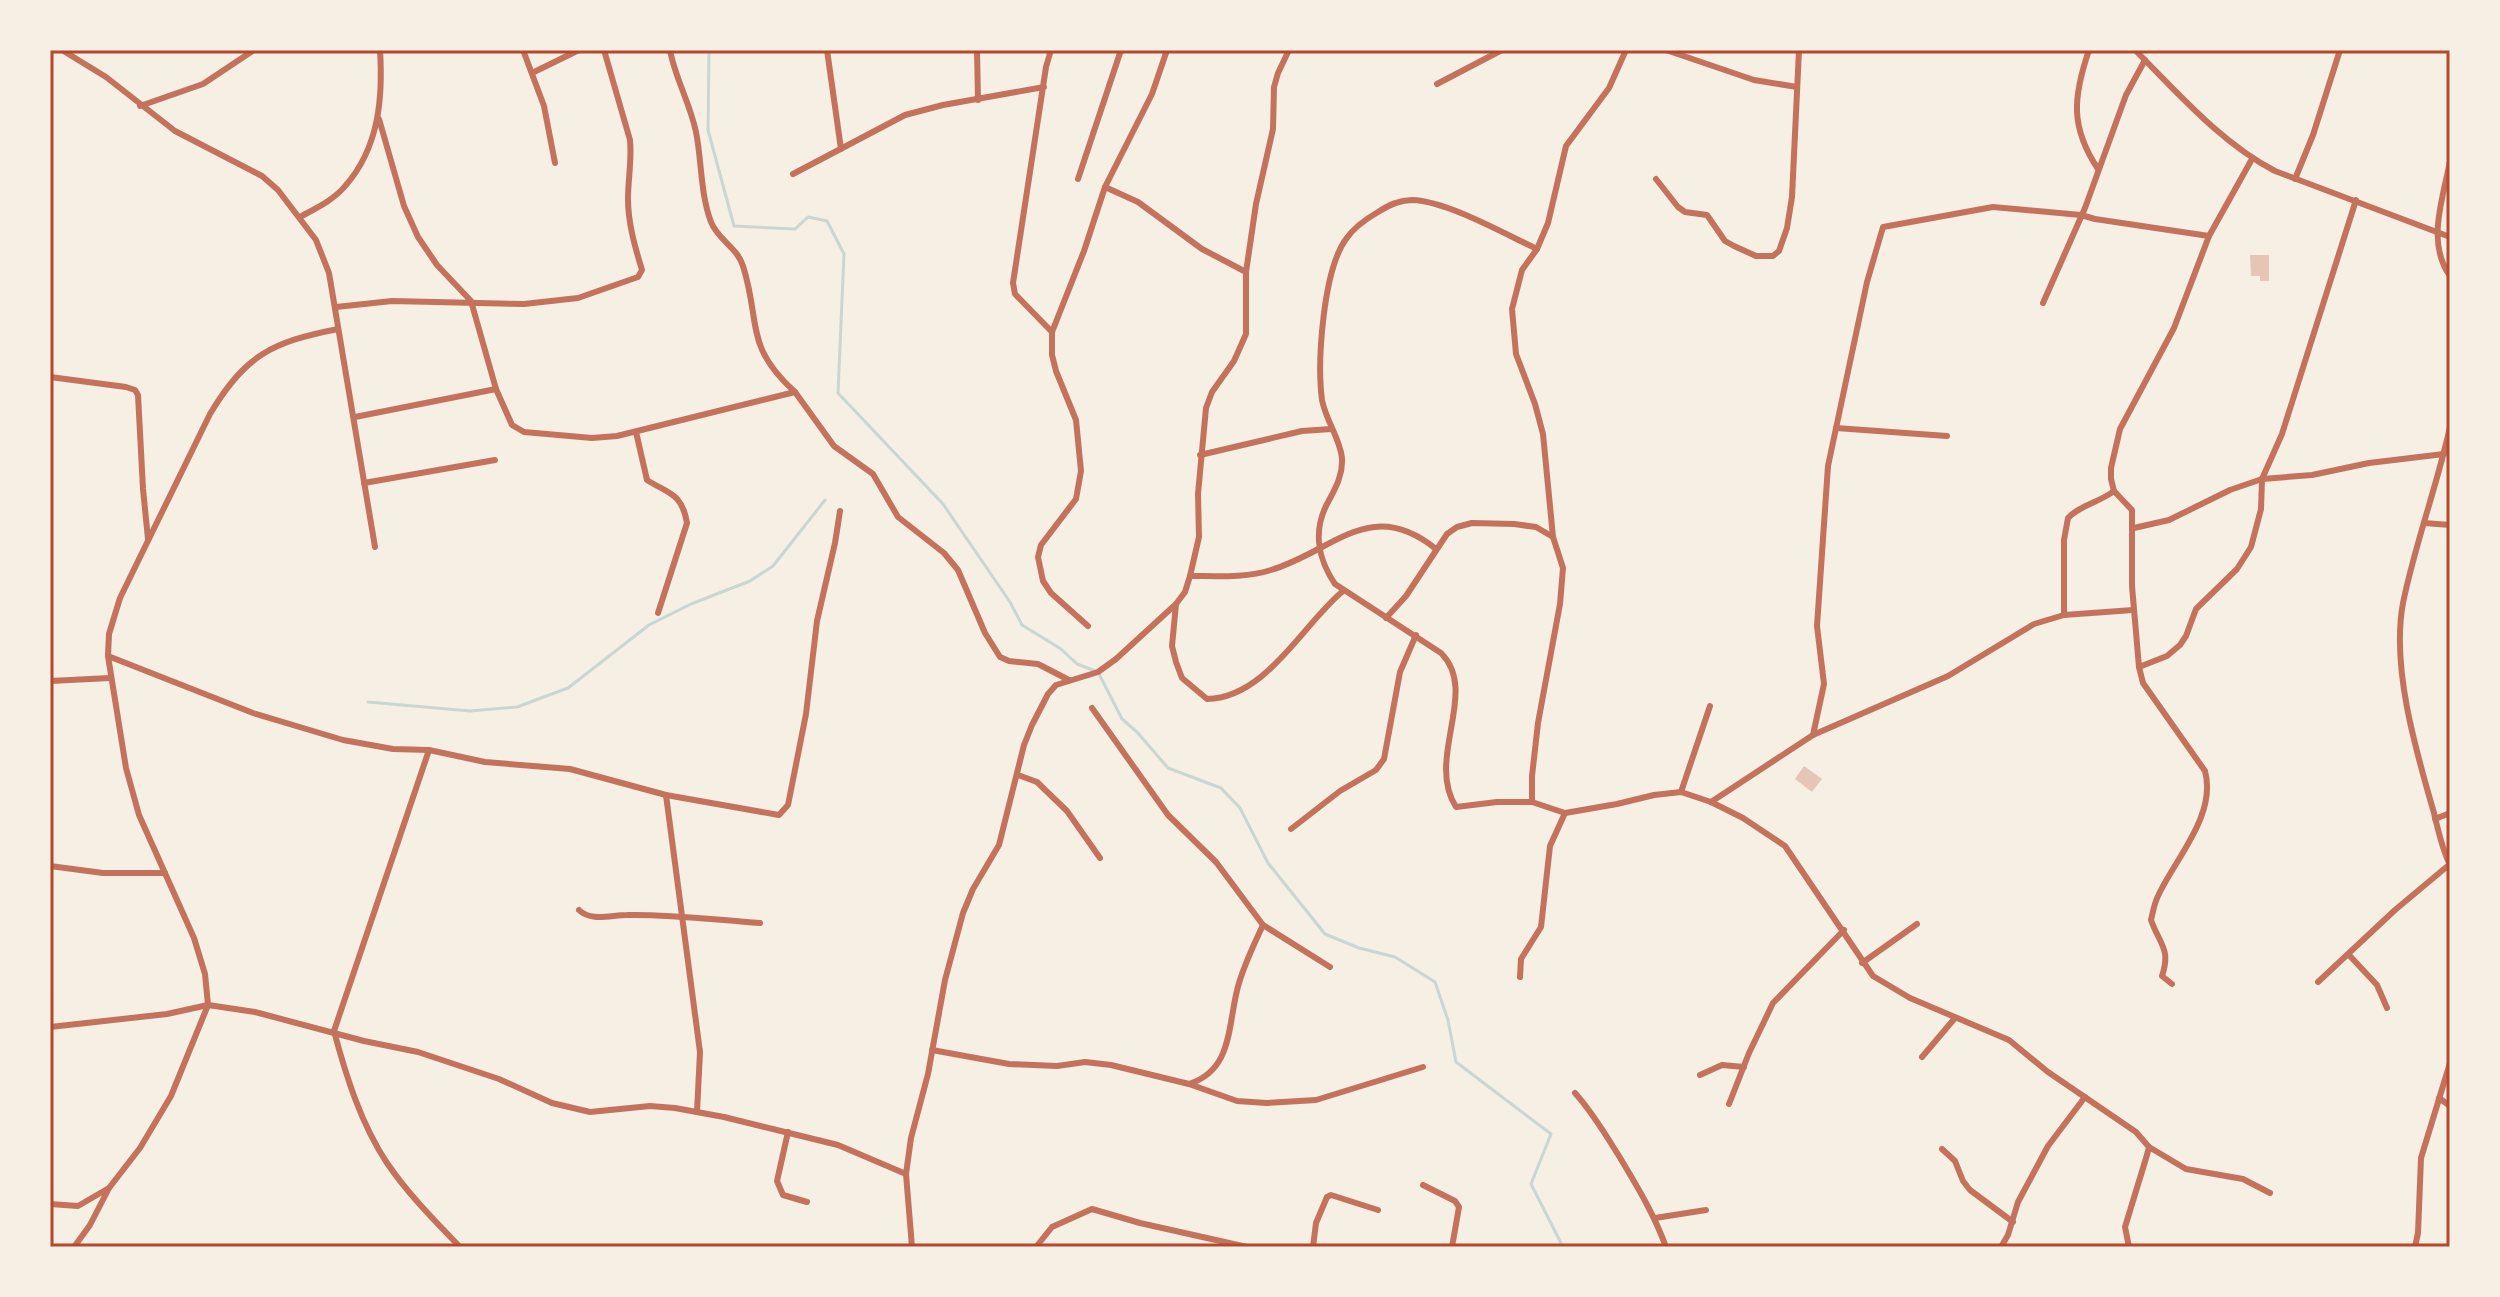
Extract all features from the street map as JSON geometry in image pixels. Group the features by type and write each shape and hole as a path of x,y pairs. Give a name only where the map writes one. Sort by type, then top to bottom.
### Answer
{"street":[{"path":"62,50 106,77 175,131 262,176 300,217 324,256 336,307 375,547"},
{"path":"140,106 203,84 254,50"},
{"path":"380,50 379,119 390,166 404,206 418,237 437,265 471,301 496,389 512,425 524,432 592,438 636,432 795,392"},
{"path":"523,50 544,106 555,163"},
{"path":"532,73 579,50"},
{"path":"336,307 392,301 471,301 510,305 578,298 622,284 641,274 628,205 630,140 604,50"},
{"path":"670,50 696,132 704,203 713,227 742,262 756,338 772,368 795,392 834,446 873,474 898,517 944,553 958,570 985,633 1000,657 1038,664 1069,680"},
{"path":"827,50 841,149"},
{"path":"977,50 978,100"},
{"path":"1051,50 1013,283 1015,294 1052,332"},
{"path":"1078,179 1121,50"},
{"path":"1088,626 1051,593 1043,581 1038,557 1041,545 1076,499 1081,471 1076,420 1056,371 1052,332 1105,187 1148,104 1167,50"},
{"path":"912,1247 906,1174 911,1138 956,934 973,889 999,845 1024,745 1040,707 1056,685 1098,672 1176,604 1185,592 1199,537 1200,455 1206,408 1246,334 1246,272 1256,204 1273,129 1274,87 1289,50"},
{"path":"1437,84 1502,50"},
{"path":"1532,802 1538,723 1563,568 1553,537 1543,434 1516,354 1512,309 1517,287 1528,260 1537,249 1553,207 1566,146 1609,88 1626,50"},
{"path":"1666,50 1754,80 1797,87"},
{"path":"1656,179 1685,212 1707,215 1725,241 1756,256 1773,256 1782,244 1792,197 1799,50"},
{"path":"2089,50 2079,91 2076,123 2085,150 2098,169"},
{"path":"2135,50 2208,122 2252,159 2295,179 2450,237"},
{"path":"2295,179 2313,135 2340,50"},
{"path":"2043,303 2081,215 2126,95 2145,60"},
{"path":"793,174 905,115 1044,87"},
{"path":"300,217 326,203 346,186 363,160 379,119"},
{"path":"2172,984 2162,976 2167,960 2165,948 2151,920 2156,898 2202,814 2209,786 2205,771 2143,683 2133,610 2132,510 2114,491 2111,468 2120,429 2174,328 2209,236 2252,159"},
{"path":"2450,161 2437,232 2442,262 2450,276"},
{"path":"1105,187 1138,202 1202,249 1246,272"},
{"path":"1537,249 1461,215 1413,200 1392,203 1353,230 1337,255 1326,301 1322,398 1331,429 1341,448 1342,464 1340,478 1318,525 1319,550 1327,573 1343,591 1416,635 1441,653 1453,668 1455,699 1445,784 1456,807 1532,802 1565,813 1681,792 1711,802 1743,818 1785,846 1873,976 1910,998 2009,1040 2048,1072 2136,1132 2149,1147 2186,1169 2243,1179 2270,1193"},
{"path":"2139,667 2175,651 2186,636 2196,609 2241,565 2258,527 2262,479 2282,434 2356,200"},
{"path":"1813,735 1824,684 1817,626 1828,466 1867,282 1883,227 1993,207 2081,215 2209,236"},
{"path":"74,1247 109,1188 140,1148 171,1096 208,1005 205,974 194,938 139,815 126,768 110,678 109,634 120,598 225,388 249,362 272,347 299,337 338,329"},
{"path":"50,377 135,390 138,395 148,539"},
{"path":"355,417 496,389"},
{"path":"2318,982 2450,864 2435,819 2412,724 2400,642 2403,604 2450,427"},
{"path":"1836,428 1947,436"},
{"path":"1200,455 1302,431 1331,429"},
{"path":"636,432 647,480 680,499 687,523 658,613"},
{"path":"2134,528 2169,520 2230,490 2262,479 2312,475 2369,463 2444,454"},
{"path":"364,483 495,460"},
{"path":"2064,615 2064,540 2068,518 2114,491"},
{"path":"108,656 306,731 393,749 429,750 485,762 570,769 666,795 779,815 786,810 806,714 817,621 840,511"},
{"path":"1386,618 1406,596 1447,534 1457,527 1472,523 1536,527 1553,537"},
{"path":"2424,523 2450,525"},
{"path":"1190,576 1268,572 1319,550 1335,539 1380,525 1405,529 1436,549"},
{"path":"1176,604 1172,646 1182,678 1207,699 1219,699 1246,689 1276,664 1318,614 1343,591"},
{"path":"1711,802 1813,735 1948,676 2034,624 2064,615 2133,610"},
{"path":"1291,829 1340,791 1376,770 1384,759 1400,672 1416,635"},
{"path":"50,681 110,678"},
{"path":"1681,792 1710,706"},
{"path":"1092,708 1168,815 1216,862 1263,925 1330,967"},
{"path":"429,750 334,1031 346,1076 385,1160 409,1192 460,1247"},
{"path":"1018,775 1037,782 1067,811 1100,858"},
{"path":"666,795 700,1052 697,1112"},
{"path":"1520,977 1521,959 1541,927 1550,846 1565,813"},
{"path":"2435,819 2450,813"},
{"path":"50,866 103,873 165,873"},
{"path":"579,910 584,915 595,917 627,915 760,923"},
{"path":"1862,963 1917,924"},
{"path":"1189,1084 1204,1079 1220,1063 1234,1014 1237,988 1263,925"},
{"path":"1729,1104 1773,1003 1844,930"},
{"path":"2349,955 2377,985 2387,1008"},
{"path":"50,1027 167,1014 208,1005 255,1012 418,1052 499,1079 552,1103 590,1112 650,1106 697,1112 848,1149 906,1174"},
{"path":"1922,1057 1955,1018"},
{"path":"932,1050 1009,1064 1057,1066 1085,1062 1111,1065 1189,1084 1237,1101 1316,1100 1423,1067"},
{"path":"2415,1247 2421,1158 2450,1063"},
{"path":"1700,1075 1722,1065 1744,1067"},
{"path":"1575,1093 1598,1121 1655,1218 1666,1247"},
{"path":"2001,1247 2018,1202 2048,1146 2085,1097"},
{"path":"2439,1098 2450,1106"},
{"path":"788,1132 777,1181 783,1195 807,1202"},
{"path":"2129,1247 2125,1227 2149,1147"},
{"path":"1942,1149 1955,1161 1970,1190 2013,1222"},
{"path":"1423,1185 1455,1201 1459,1207 1452,1247"},
{"path":"50,1204 78,1206 109,1188"},
{"path":"1313,1247 1316,1223 1327,1197 1331,1195 1378,1210"},
{"path":"1036,1247 1052,1227 1092,1209 1247,1247"},
{"path":"1655,1218 1706,1210"}],"building":[{"path":"2250,255 2269,255 2269,281 2260,281 2260,276 2251,276"},
{"path":"1804,766 1822,779 1812,792 1795,779"}],"waterway":[{"path":"709,50 708,130 734,226 795,229 808,217 827,221 844,254 838,393 943,504 1010,602 1022,625 1061,649 1077,664 1098,672 1122,719 1168,768 1221,788 1240,808 1268,863 1325,934 1359,948 1395,957 1435,982 1448,1020 1456,1062 1551,1134 1531,1184 1563,1247"},
{"path":"368,702 470,711 517,707 568,688 649,625 691,604 750,581 773,566 825,500"}]}
